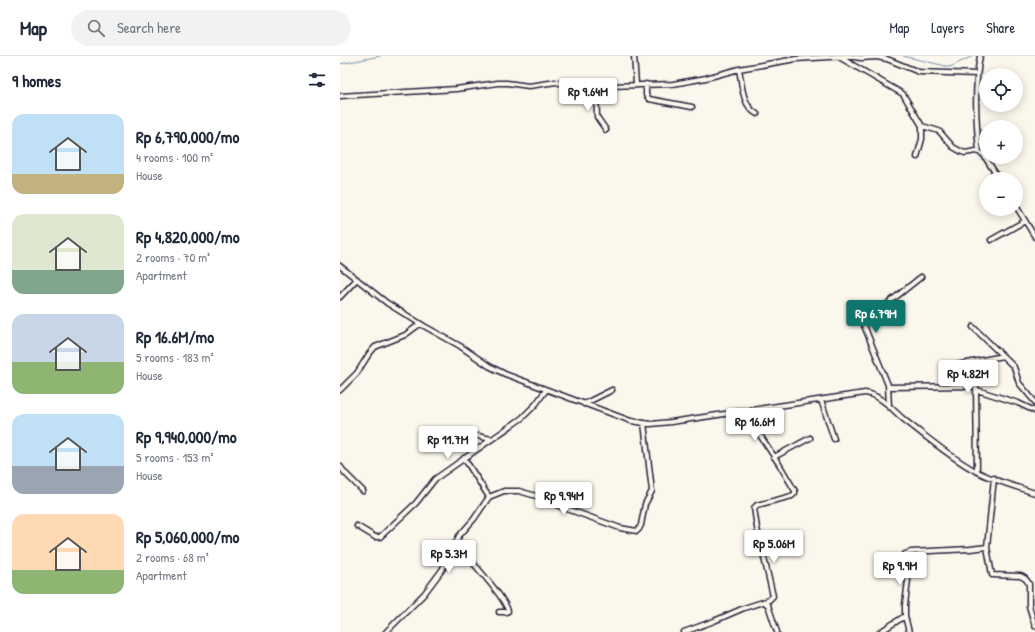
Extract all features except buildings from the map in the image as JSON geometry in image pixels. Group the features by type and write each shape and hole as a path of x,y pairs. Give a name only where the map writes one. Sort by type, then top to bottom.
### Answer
{"street":[{"path":"634,56 636,84"},
{"path":"340,96 443,90 498,83 529,86 551,82 574,87 673,84 706,78 739,69 796,59 838,56 861,58 877,57 887,59 919,72 976,74"},
{"path":"838,56 903,94 922,126 922,138 917,157"},
{"path":"922,126 939,132 954,147 962,152 979,152 976,124 976,74 980,56"},
{"path":"739,69 747,104 751,110 757,114"},
{"path":"646,84 646,95 649,99 692,107"},
{"path":"596,86 597,117 606,130"},
{"path":"1022,216 1035,237"},
{"path":"991,240 1025,221"},
{"path":"340,266 387,303 420,324 460,346 489,366 546,390 631,421 644,423 671,422 865,393 877,397 906,421 976,471 1035,493"},
{"path":"890,407 888,387 863,323 921,277"},
{"path":"340,298 357,279"},
{"path":"340,390 357,373 375,347 405,335 420,324"},
{"path":"973,327 1015,369 1020,383 1035,402"},
{"path":"957,365 1003,356"},
{"path":"888,387 973,386 976,387 977,390 1018,403 1035,411"},
{"path":"357,526 375,537 380,537 416,503 435,480 532,409 546,390"},
{"path":"584,404 612,390"},
{"path":"976,471 977,390"},
{"path":"822,400 834,439"},
{"path":"684,632 772,598 754,508 757,505 792,496 795,493 746,411"},
{"path":"386,632 424,594 442,570 459,536 474,519 489,497 504,492 519,492 543,498 559,506 620,528 637,531 642,520 645,504 652,493 644,423"},
{"path":"478,436 491,439"},
{"path":"774,457 810,438"},
{"path":"464,458 489,497"},
{"path":"340,466 345,474 363,491"},
{"path":"994,478 987,547 992,575 1020,576 1027,581 1029,584 1029,606 1035,626"},
{"path":"455,543 481,572 505,604 508,611 499,612"},
{"path":"909,632 905,616 908,580 905,556 907,553 987,547"},
{"path":"764,602 768,605 778,632"},
{"path":"880,632 905,616"}],"waterway":[{"path":"340,64 380,56"},
{"path":"903,56 950,67 973,56"}]}
